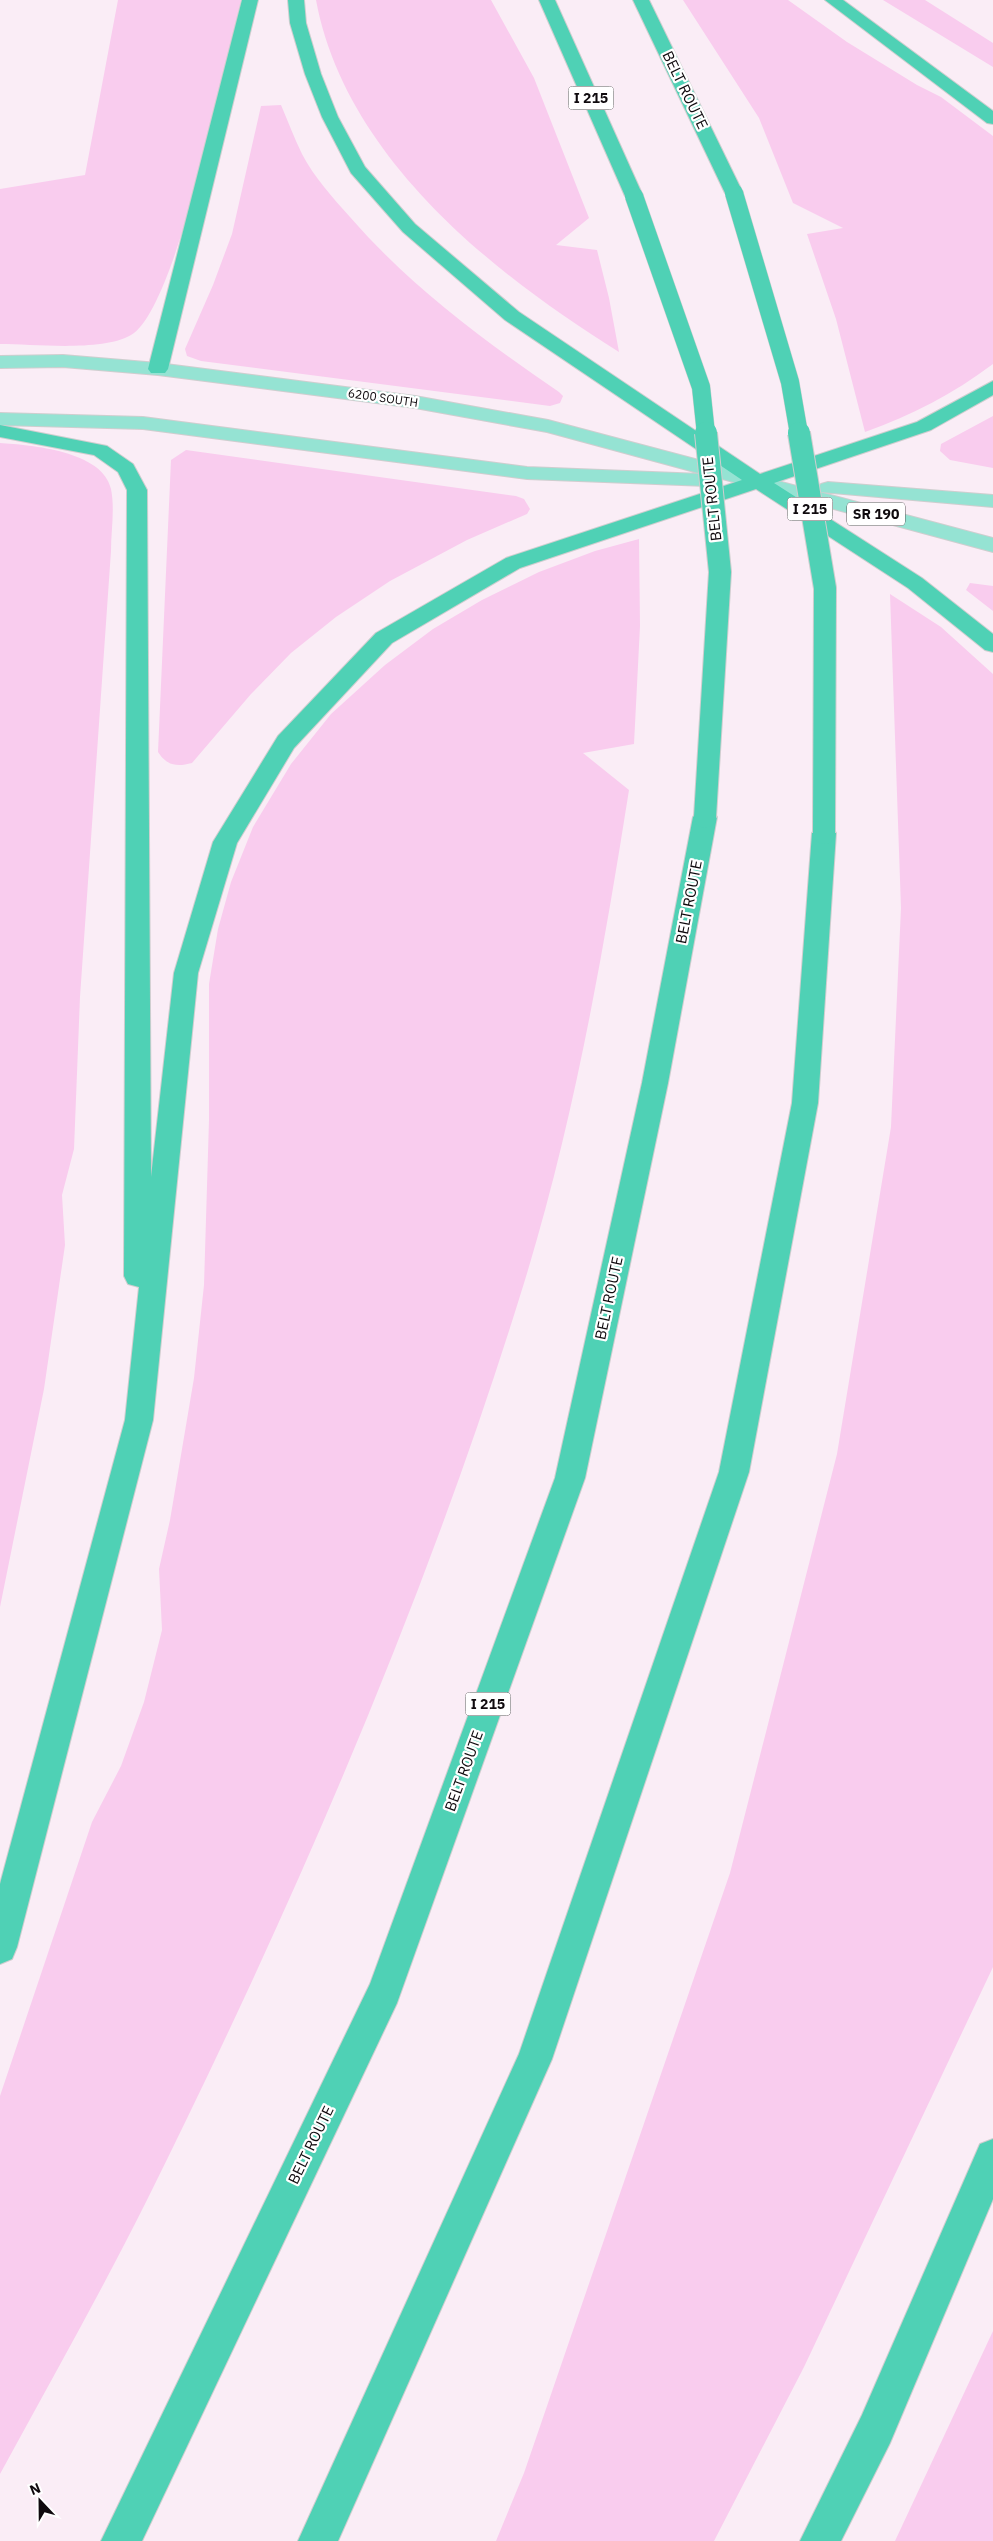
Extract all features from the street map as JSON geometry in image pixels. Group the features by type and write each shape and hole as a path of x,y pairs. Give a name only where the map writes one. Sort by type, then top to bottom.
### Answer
{"highway":[{"path":"158,369 250,0"},
{"path":"296,0 298,23 313,74 330,117 357,169 409,228 512,316 759,482 915,583 993,645"},
{"name":"BELT ROUTE","path":"121,2541 384,1991 570,1478 655,1083 705,817 720,572 701,387 634,196 547,0"},
{"name":"BELT ROUTE","path":"318,2541 535,2059 734,1472 805,1103 824,833 825,588 790,382 734,193 641,0"},
{"path":"833,0 968,80"},
{"path":"833,0 993,118"},
{"path":"0,1947 139,1420 186,973 224,842 286,742 384,638 513,563 924,426 993,387"},
{"path":"0,431 100,450 126,468 137,490 139,1420"},
{"path":"820,2541 876,2429 993,2157"}],"main road":[{"name":"6200 SOUTH","path":"0,362 63,362 158,369 415,402 548,426 993,545"},
{"name":"6200 SOUTH","path":"0,419 143,423 526,473 759,482 993,501"}],"shaded area":[{"path":"118,0 241,0 212,125 182,234 165,280 148,316 131,335 103,344 49,346 0,344 0,189 85,175"},
{"path":"316,0 491,0 534,78 589,218 556,245 597,250 609,298 619,352 522,286 475,247 431,205 391,159 358,110 332,57"},
{"path":"683,0 788,0 847,42 917,85 941,97 993,136 993,364 963,385 932,403 865,432 836,319 807,234 843,228 793,203 759,118"},
{"path":"883,0 925,0 993,43 993,67"},
{"path":"281,105 299,148 312,171 373,242 398,267 449,311 503,353 559,392 563,396 560,403 550,406 201,361 187,356 185,349 213,285 232,234 261,106"},
{"path":"993,416 993,468 950,460 940,451 941,444"},
{"path":"0,443 47,448 64,452 81,458 95,466 105,476 111,489 113,512 80,997 74,1149 62,1195 65,1245 44,1389 0,1607"},
{"path":"186,450 516,496 524,499 530,509 527,514 467,540 390,581 336,617 291,653 251,694 192,763 177,765 169,763 158,752 171,460"},
{"path":"639,539 640,626 634,744 583,753 629,790 608,918 584,1045 539,1234 482,1413 397,1643 351,1756 252,1981 129,2236 0,2474 0,2096 92,1822 121,1766 144,1702 162,1630 159,1569 170,1520 194,1378 204,1285 209,1120 209,984 218,929 231,882 253,827 291,764 331,714 385,665 433,629 482,600 539,572 595,551"},
{"path":"970,583 993,586 993,611 966,590"},
{"path":"890,594 941,627 993,674 993,1967 804,2367 714,2541 496,2541 524,2473 730,1873 837,1454 891,1127 901,908"},
{"path":"993,2331 993,2541 895,2541"}]}
